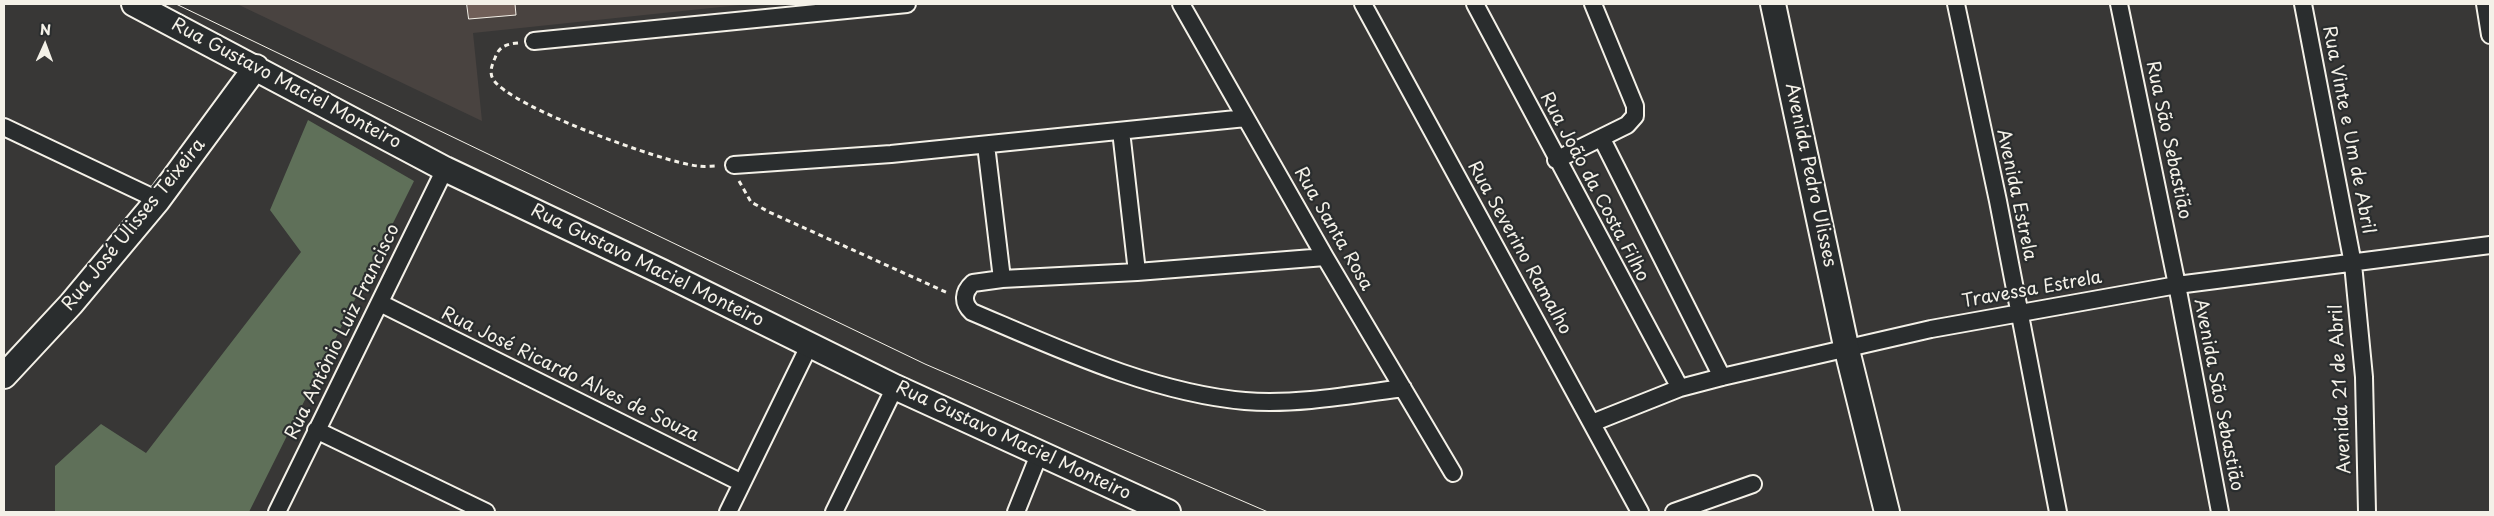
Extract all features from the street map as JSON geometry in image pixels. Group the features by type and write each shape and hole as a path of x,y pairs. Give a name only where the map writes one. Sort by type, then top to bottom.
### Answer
{"street":[{"name":"Rua Gustavo Maciel Monteiro","path":"134,4 444,168 810,344 895,387 1168,512"},
{"path":"534,41 810,8 907,4"},
{"name":"Rua Santa Rosa","path":"1181,4 1325,257 1453,473"},
{"name":"Rua Severino Ramalho","path":"1363,4 1640,512"},
{"name":"Rua João da Costa Filho","path":"1475,4 1556,160 1680,388"},
{"path":"1556,160 1602,139 1627,125 1635,116 1636,110 1593,4"},
{"name":"Avenida Pedro Ulisses","path":"1773,4 1846,346 1887,512"},
{"name":"Avenida Estrela","path":"1956,4 2020,311 2058,512"},
{"name":"Rua São Sebastião","path":"2119,4 2177,285"},
{"name":"Rua Vinte e Um de Abril","path":"2303,4 2353,264"},
{"path":"2485,4 2490,35"},
{"name":"Rua José Ulisses Teixeira","path":"4,376 71,304 158,200 256,68"},
{"path":"734,165 797,162 986,145 1246,118"},
{"path":"4,127 158,200"},
{"path":"1120,131 1137,272"},
{"path":"1602,139 1722,377"},
{"path":"986,145 1002,279"},
{"name":"Rua Antônio Luiz Francisco","path":"277,512 444,168"},
{"name":"Travessa Estrela","path":"1592,423 1680,388 1722,377 1846,346 2020,311 2177,285 2490,245"},
{"path":"1325,257 1137,272 1002,279 973,284 966,293 964,300 972,312 1041,341 1131,375 1196,394 1246,401 1307,400 1403,388"},
{"name":"Avenida 21 de Abril","path":"2353,264 2364,377 2367,512"},
{"name":"Avenida São Sebastião","path":"2177,285 2220,512"},
{"name":"Rua José Ricardo Alves de Souza","path":"380,303 742,483"},
{"path":"728,512 810,344"},
{"path":"834,512 895,387"},
{"path":"316,430 486,512"},
{"path":"1016,512 1040,452"},
{"path":"1674,512 1753,484"}],"path":[{"path":"534,41 506,44 497,52 491,67 494,80 513,96 575,126 650,154 698,166 734,165 741,186 751,202 964,300"}],"shaded area":[{"path":"237,4 749,4 473,33 482,121"}],"green space":[{"path":"308,120 414,181 249,512 55,512 55,466 101,424 146,453 301,252 270,210"}],"building":[{"path":"467,4 515,4 516,15 469,19"}],"tram line":[{"path":"176,4 925,364 1268,512"}]}
